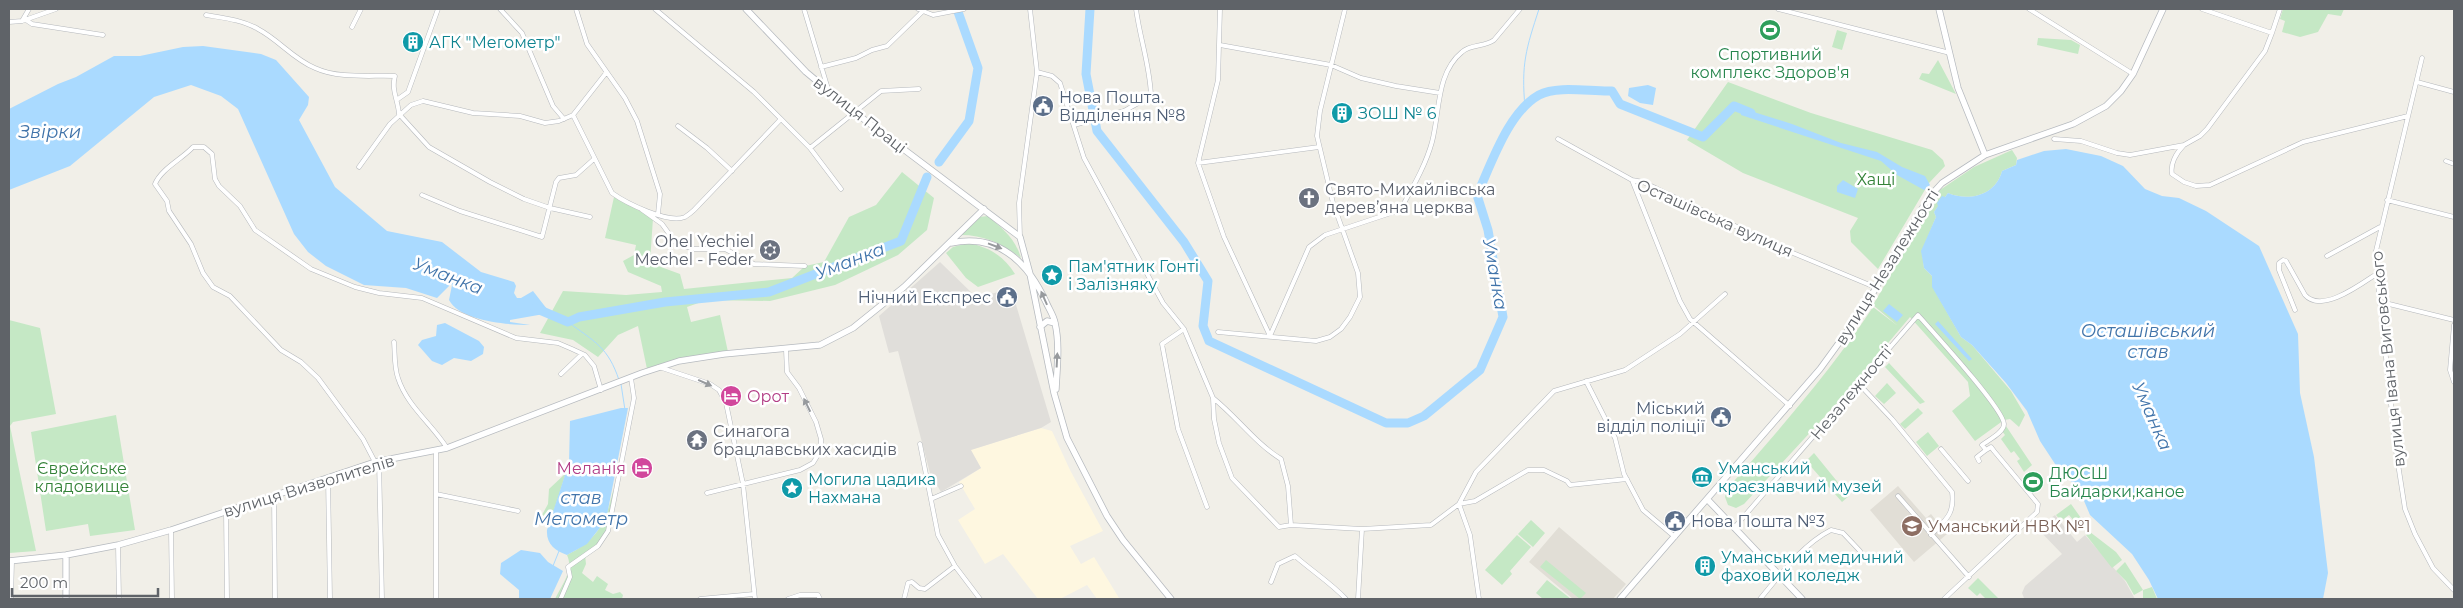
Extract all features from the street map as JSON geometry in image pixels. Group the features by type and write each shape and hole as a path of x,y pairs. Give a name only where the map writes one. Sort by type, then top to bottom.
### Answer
{"main road":[{"name":"вулиця Праці","path":"746,9 806,72 828,91 1020,237"},
{"path":"1939,9 1958,88 1985,156"},
{"name":"вулиця Незалежності","path":"1620,599 1790,406 1836,348 1877,288 1904,236 1930,196 1956,172 1985,156 2061,129 2092,115 2113,100 2133,74 2163,9"},
{"name":"вулиця Визволителів","path":"10,561 118,545 170,530 377,461 447,448 679,361 724,354 786,350 820,345 853,328 904,287 984,209"},
{"path":"1020,237 1067,438 1107,516 1123,540 1172,599"},
{"path":"951,243 968,240 983,241 1002,248 1030,274 1040,288 1055,323 1058,351 1056,397"},
{"path":"1040,328 1047,321 1055,323"},
{"path":"1708,500 1802,599"},
{"path":"66,554 66,599"}],"street":[{"path":"24,20 29,9"},
{"path":"9,22 24,20 56,9"},
{"path":"352,26 361,9"},
{"path":"398,99 408,92 438,9"},
{"path":"500,9 522,33 553,106 564,119"},
{"path":"576,9 587,44 625,98 648,150 660,194 658,214"},
{"path":"655,9 754,92 810,148 840,189"},
{"path":"804,9 828,91"},
{"path":"821,67 856,58 872,50 887,46 920,10 947,12 964,9"},
{"path":"1020,237 1019,203 1037,72 1030,9"},
{"path":"1074,126 1124,110 1151,96 1150,70 1140,37 1136,9"},
{"path":"1220,9 1218,80 1198,163 1224,238 1270,336"},
{"path":"1218,332 1316,341 1335,333 1350,317 1360,297 1358,273 1342,230 1319,147 1318,125 1345,9"},
{"path":"1270,336 1309,247 1325,235 1397,211 1403,205 1432,143 1440,93 1454,59 1464,50 1489,44 1520,9"},
{"path":"1778,9 1950,53"},
{"path":"2029,9 2133,74"},
{"path":"2202,9 2272,32"},
{"path":"2054,139 2081,141 2123,155 2184,145 2200,136 2265,51 2280,9"},
{"path":"206,15 234,20 258,28 290,54 316,69 334,74 395,76 393,90 398,99 399,114 429,147 524,199 550,208 590,217"},
{"path":"24,20 32,24 103,35"},
{"path":"1220,45 1331,65 1361,78 1440,93"},
{"name":"вулиця Івана Виговського","path":"2422,58 2380,227 2375,255 2396,451 2405,509 2415,534 2430,562 2439,576 2454,590"},
{"path":"1037,72 1052,76 1060,83 1084,158 1163,303 1184,329 1212,398 1219,443 1232,478 1279,527 1291,525 1362,528 1425,527 1431,525 1459,504 1474,500 1528,470 1544,470 1567,481 1570,486 1626,479"},
{"path":"359,167 399,114 411,105 423,101 473,113 520,116 546,123 573,115 606,73"},
{"path":"2417,82 2454,92"},
{"path":"810,148 881,91 919,88"},
{"path":"573,115 612,192 622,200 637,207 673,218 685,217 694,210 781,119"},
{"path":"2184,145 2171,167 2172,174 2184,182 2203,186 2243,172 2303,142 2408,116"},
{"path":"678,126 707,148 732,171"},
{"name":"Осташівська вулиця","path":"1558,139 1632,180 1644,182 1781,248 1877,288"},
{"path":"382,599 377,461 322,382 301,362 281,350 248,313 230,296 214,287 203,273 191,244 169,211 167,201 155,184 158,175 173,166 193,147 204,147 212,154 215,179 219,186 240,206 255,230 319,274 379,293 422,298 516,338 558,343 582,354 594,366 601,390"},
{"path":"1198,163 1319,147"},
{"path":"422,195 460,211 542,237 559,178 576,175 594,159"},
{"path":"2446,161 2454,164"},
{"path":"1632,180 1680,301 1694,323 1790,406"},
{"path":"2387,200 2454,216"},
{"path":"637,207 662,224 675,242 695,250 725,250 754,264 805,266"},
{"path":"2327,256 2380,227"},
{"path":"2295,310 2279,270 2279,263 2286,261 2304,295 2317,302 2345,293 2378,273"},
{"path":"1479,599 1470,535 1459,504 1476,472 1549,395 1561,388 1624,370 1680,334 1725,294"},
{"path":"2381,302 2454,320"},
{"name":"Незалежності'","path":"1734,528 1918,315 1968,371 1999,413 2004,423 2003,428 1982,445 1986,450"},
{"path":"2454,325 2450,370 2454,382"},
{"path":"1184,329 1162,344 1178,430 1207,507"},
{"path":"394,342 397,376 405,396 434,428 447,448"},
{"path":"707,493 800,470 813,463 821,450 821,439 816,422 799,388 787,372 786,350"},
{"path":"561,374 582,354"},
{"path":"659,367 692,377 719,390 726,402 744,484 754,597 700,599"},
{"path":"560,598 570,577 568,567 598,546 608,531 634,398 629,379"},
{"path":"1586,381 1615,438 1626,479 1643,510 1675,538"},
{"path":"1859,384 1892,419 1952,492 1954,505 1950,515 1930,535"},
{"path":"1212,398 1228,410 1267,450 1281,459 1288,486 1291,525"},
{"path":"920,444 938,535 955,566 980,599"},
{"path":"1944,599 2037,512 2038,504 1991,447 1977,457 1979,461"},
{"path":"1941,448 1968,481"},
{"path":"436,451 436,599"},
{"path":"328,478 330,599"},
{"path":"931,499 960,486"},
{"path":"436,494 518,511"},
{"path":"274,495 275,599"},
{"path":"1898,496 1930,535 1969,577"},
{"path":"226,511 227,599"},
{"path":"1358,599 1362,528"},
{"path":"170,530 172,599"},
{"path":"1760,599 1779,575 1821,535 1831,530 1844,533 1860,551"},
{"path":"118,545 119,599"},
{"path":"1271,582 1278,564 1295,556 1321,579 1335,587 1346,599"},
{"path":"10,561 11,599"},
{"path":"904,599 908,583 912,582 919,588 925,589 955,566"},
{"path":"788,599 813,594 818,595 820,599"}],"shaded area":[{"path":"940,262 975,296 981,297 1011,288 1051,422 1041,428 971,450 981,468 941,492 930,473 898,351 889,353 879,316"},
{"path":"1041,428 1052,431 1070,470 1103,531 1070,546 1081,564 1094,557 1119,598 1117,599 1097,599 1087,585 1060,599 1038,599 1003,554 985,564 958,520 975,509 959,482 981,468 970,450"},
{"name":"Уманський НВК №1","path":"1898,486 1926,518 1931,514 1947,534 1914,562 1870,510"},
{"path":"2055,515 2077,542 2085,535 2125,581 2135,599 2024,598 2022,593 2025,586 2062,554 2037,528"},
{"path":"1559,527 1626,584 1613,599 1573,599 1529,562"}],"green space":[{"path":"2283,9 2344,9 2341,16 2328,14 2318,32 2300,37 2282,32 2285,21 2280,19"},
{"path":"1837,30 1847,33 1842,50 1832,47"},
{"path":"2038,38 2071,40 2080,45 2078,54 2037,45"},
{"path":"1938,60 1956,94 1919,79 1922,73 1929,74"},
{"name":"Хащі","path":"1728,82 1811,113 1932,150 1943,160 1945,166 1929,183 1878,269 1851,242 1850,231 1858,218 1743,173 1687,140"},
{"path":"2012,150 2017,158 2016,165 2002,171 1999,179 1988,191 1964,197 1948,193 1934,212 1936,217 1922,251 1924,268 1932,276 1935,291 1961,337 1972,345 2011,391 2025,415 2019,427 2010,419 2004,420 1975,441 1952,411 1970,396 1968,382 1910,317 1840,400 1744,504 1736,508 1728,505 1725,497 1727,489 1822,378 1873,307 1898,326 1873,305 1940,190 1974,167"},
{"path":"902,172 934,198 927,230 898,255 835,285 770,301 707,300 687,307 691,322 720,315 728,352 647,369 638,326 618,335 598,357 573,340 540,333 563,291 626,295 662,292 661,286 628,272 623,261 634,255 636,245 605,238 614,197 653,218 650,263 680,274 684,289 792,278 805,266 824,262 849,217 876,205"},
{"path":"988,216 1012,239 1021,258 993,241 961,235 979,217"},
{"path":"968,243 995,253 1006,262 1015,274 978,287 966,278 946,253 953,247"},
{"path":"9,320 40,328 56,414 13,422 10,426 36,551 9,553"},
{"path":"1889,363 1925,402 1920,404 1885,367"},
{"path":"1887,383 1896,393 1884,404 1875,396"},
{"path":"1918,408 1923,413 1905,429 1900,424"},
{"name":"Єврейське кладовище","path":"116,415 135,530 90,536 88,524 46,531 31,432"},
{"path":"2006,426 2032,465 2024,472 2017,461 2020,459 2014,451 2011,453 2001,439 2005,435 2002,431"},
{"path":"1928,432 1939,446 1927,456 1916,442"},
{"path":"1814,453 1849,496 1842,502 1806,461"},
{"path":"566,473 551,519 542,515 548,504 549,489"},
{"path":"613,491 616,492 606,538 585,555 586,564 582,573 593,582 597,576 608,584 605,590 613,594 620,592 623,595 622,599 555,599 568,572 569,561 567,555 586,543 599,529 607,513"},
{"path":"2071,504 2081,518 2075,522 2069,515 2061,521 2056,515"},
{"path":"1531,520 1545,533 1533,547 1518,534"},
{"path":"2090,532 2116,552 2122,560 2112,568 2086,535"},
{"path":"1517,535 1531,547 1510,571 1512,574 1502,585 1485,570"},
{"path":"1546,560 1586,593 1580,599 1540,567"},
{"path":"2125,562 2143,590 2134,595 2126,581 2116,571"},
{"path":"1978,578 1999,599 1986,599 1980,593 1977,596 1968,588"},
{"path":"1547,580 1571,599 1543,599 1536,593"},
{"path":"2152,587 2157,599 2143,599 2143,590"}],"water":[{"name":"Звірки","path":"203,46 261,54 276,60 309,97 308,105 299,120 335,187 387,231 442,242 481,272 514,282 516,286 514,293 517,298 521,298 533,291 547,309 544,314 510,320 510,322 530,325 498,323 463,313 455,307 449,300 451,284 437,298 406,288 364,285 326,266 308,252 294,234 238,109 221,96 191,85 154,97 70,166 9,190 9,109 76,77 114,56 140,56 183,47"},
{"path":"1648,85 1656,88 1653,105 1640,103 1628,96 1629,88"},
{"path":"1741,108 1792,124 1841,143 1877,152 1902,167 1925,176 1930,185 1924,190 1897,175 1881,161 1741,115"},
{"name":"Осташівський став","path":"2066,149 2101,156 2123,166 2145,189 2162,196 2179,198 2206,211 2259,246 2298,334 2300,393 2314,457 2328,573 2323,599 2158,599 2149,580 2132,554 2090,515 2079,489 2059,470 2040,441 2027,411 2006,383 1972,345 1961,337 1932,287 1932,276 1924,268 1921,251 1936,217 1934,212 1938,206 1937,203 1942,196 1945,197 1948,193 1964,197 1981,194 1994,186 2002,171 2016,165 2017,160 2044,151"},
{"path":"1843,180 1858,189 1855,198 1837,192 1837,186"},
{"path":"1889,304 1903,315 1897,322 1883,311"},
{"path":"1938,321 1972,359 1969,361 1935,324"},
{"path":"445,323 479,341 484,347 483,354 471,361 454,358 442,365 432,361 418,345 422,340 436,336 437,325"},
{"name":"став Мегометр","path":"621,408 628,408 606,520 587,544 567,555 552,546 548,539 547,530 569,463 570,421"},
{"path":"521,550 540,553 548,562 563,571 550,599 519,599 519,590 500,574 501,563"}],"waterway":[{"name":"Уманка","path":"939,162 969,121 978,68 957,9"},
{"name":"Уманка","path":"1090,9 1086,74 1097,131 1184,242 1208,281 1203,326 1209,341 1386,423 1408,423 1424,416 1480,370 1503,317 1488,230 1477,195 1509,126 1528,103 1539,95 1555,90 1612,91 1620,104 1703,137 1734,106 1751,113"},
{"path":"1525,107 1524,68 1539,9"},
{"name":"Уманка","path":"535,308 568,322 579,317 665,302 769,292 901,241 927,177"},
{"path":"568,322 600,346 610,360 619,380"},
{"path":"621,384 625,410"},
{"path":"553,566 559,551"}],"place":[{"name":"Спортивний комплекс Здоров'я","path":"1770,30"},
{"name":"АГК \"Мегометр\"","path":"413,42"},
{"name":"Нова Пошта. Відділення №8","path":"1043,106"},
{"name":"ЗОШ № 6","path":"1342,113"},
{"name":"Свято-Михайлівська деревʼяна церква","path":"1309,198"},
{"name":"Ohel Yechiel Mechel - Feder","path":"770,250"},
{"name":"Пам'ятник Гонті і Залізняку","path":"1052,275"},
{"name":"Нічний Експрес","path":"1007,297"},
{"name":"Орот","path":"731,396"},
{"name":"Міський відділ поліції","path":"1721,417"},
{"name":"Синагога брацлавських хасидів","path":"697,440"},
{"name":"Меланія","path":"642,468"},
{"name":"Уманський краєзнавчий музей","path":"1702,477"},
{"name":"ДЮСШ Байдарки,каное","path":"2033,482"},
{"name":"Могила цадика Нахмана","path":"792,488"},
{"name":"Нова Пошта №3","path":"1675,521"},
{"name":"Уманський НВК №1","path":"1912,526"},
{"name":"Уманський медичний фаховий коледж","path":"1705,566"}]}
